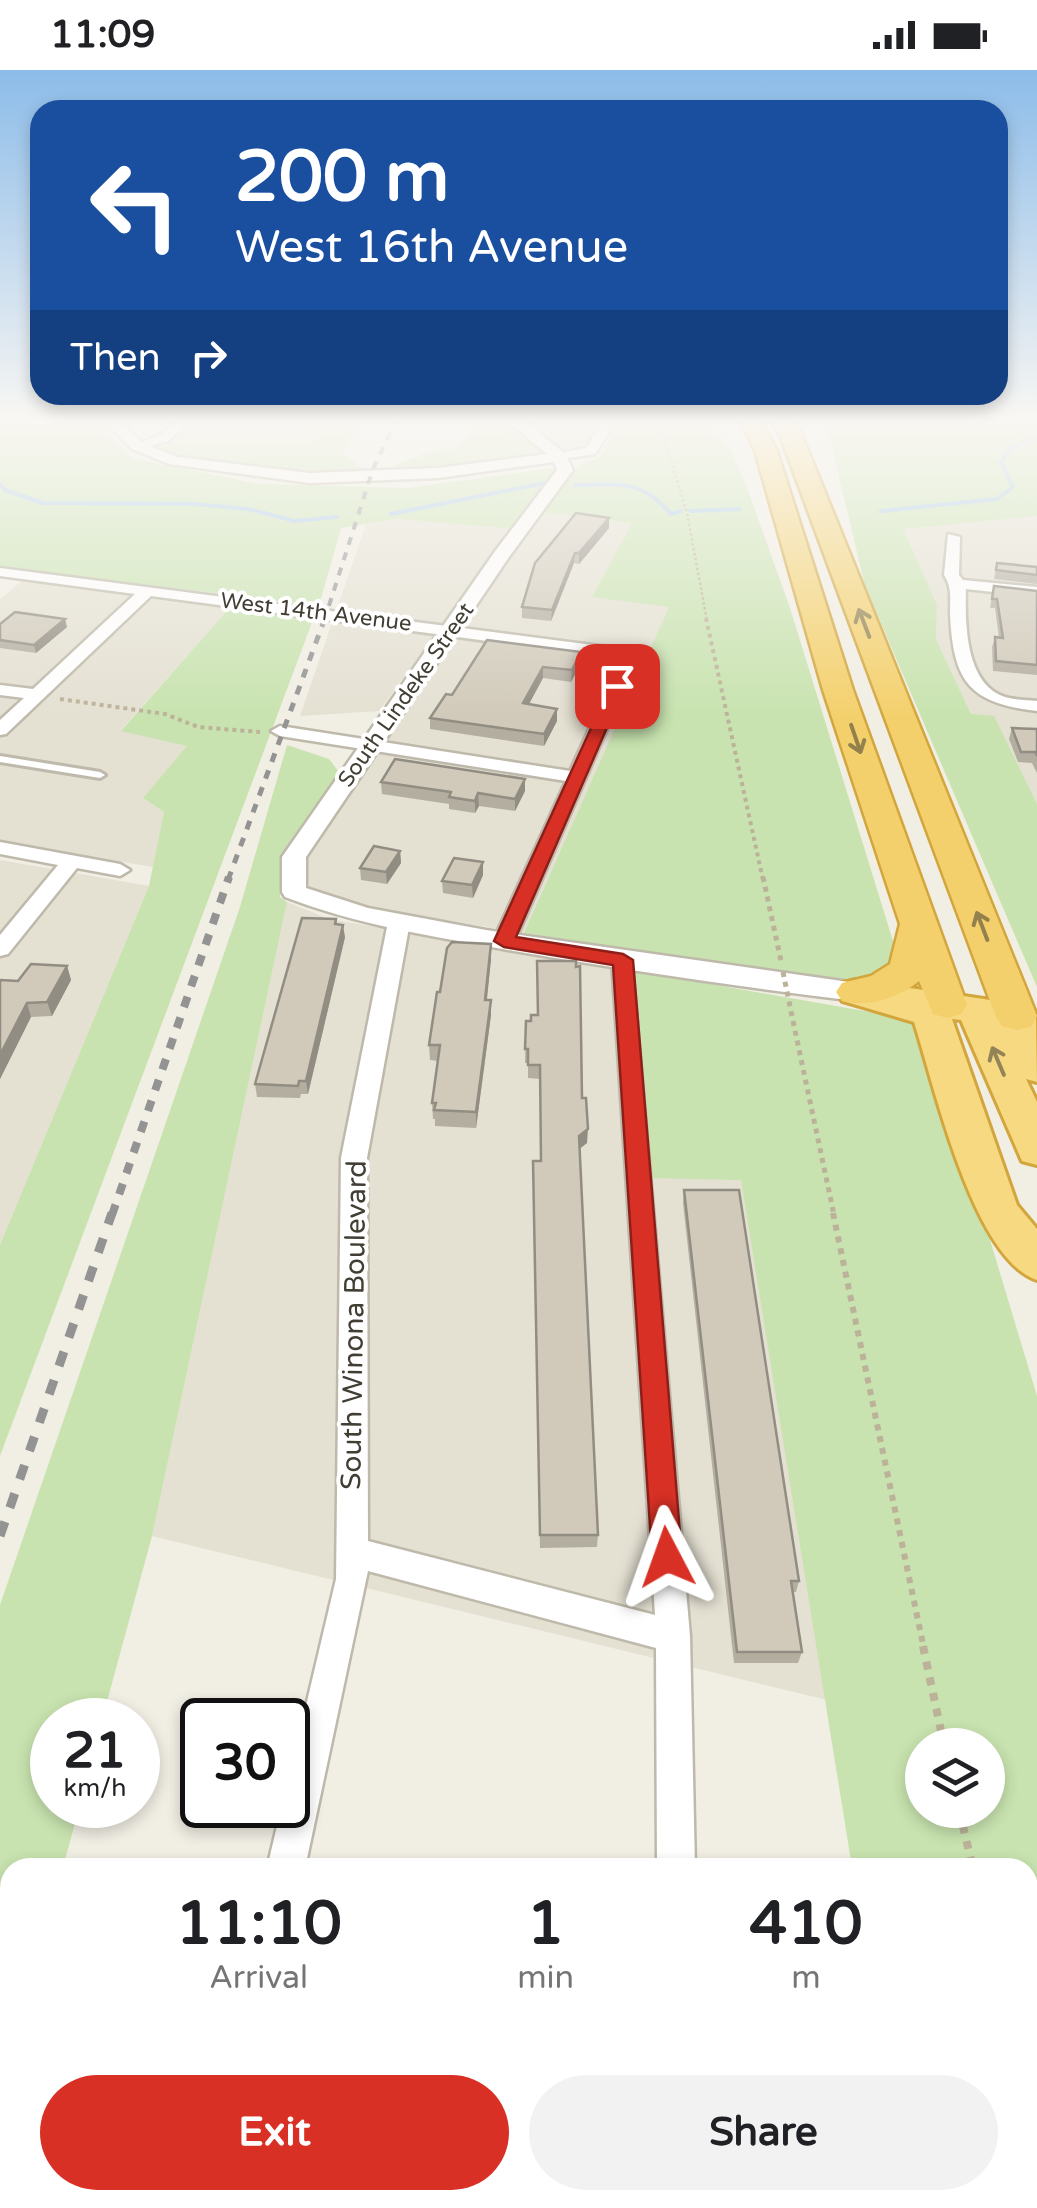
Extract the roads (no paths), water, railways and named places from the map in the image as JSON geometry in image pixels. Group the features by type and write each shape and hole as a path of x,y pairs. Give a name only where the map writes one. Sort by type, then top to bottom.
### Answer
{"highway":[{"path":"785,518 920,924 1037,1150"},
{"path":"824,518 1027,1021 1037,1068"},
{"path":"829,518 833,541"},
{"path":"856,992 896,982 912,965 920,924"},
{"path":"856,992 1027,1021"},
{"path":"856,992 919,1008 930,1016 938,1028 998,1211 1037,1259"},
{"path":"962,1007 1037,1259"}],"street":[{"name":"South Lindeke Street","path":"399,922 338,911 294,892 294,857 530,518"},
{"path":"953,537 950,575 958,584 1037,592"},
{"name":"West 14th Avenue","path":"0,572 632,655 574,776"},
{"path":"958,584 957,630 978,684 997,700 1037,706"},
{"path":"0,730 149,590"},
{"path":"0,690 37,696"},
{"path":"280,730 574,776 504,941"},
{"path":"0,848 120,870"},
{"path":"0,949 72,861"},
{"path":"399,922 623,960 856,992"},
{"name":"South Winona Boulevard","path":"288,1858 345,1622 352,1552 354,1158 399,922"},
{"path":"623,960 673,1636 676,1858"},
{"path":"352,1552 673,1636"}],"lane":[{"path":"0,759 100,775"}],"waterway":[{"path":"282,518 295,521 329,518"}],"railway":[{"path":"325,619 357,518"},
{"path":"228,880 325,619"},
{"path":"112,1215 229,877"},
{"path":"0,1536 112,1213"}]}
